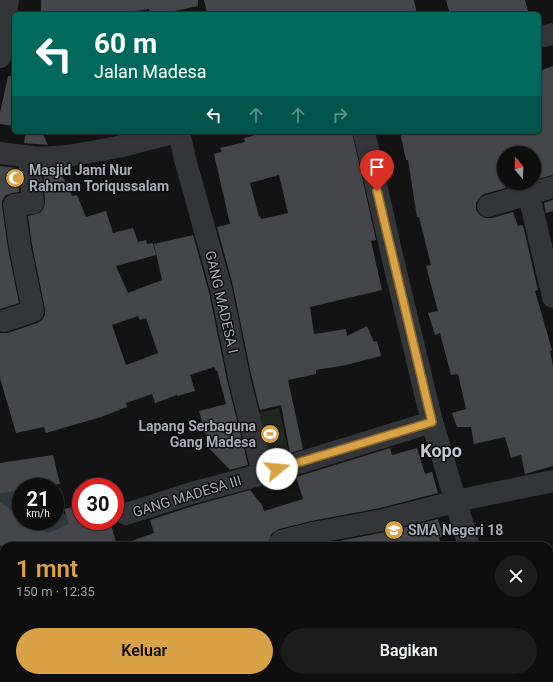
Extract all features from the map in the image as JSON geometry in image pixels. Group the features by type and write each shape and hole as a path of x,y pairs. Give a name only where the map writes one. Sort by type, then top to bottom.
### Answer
{"street":[{"path":"0,57 8,0"},
{"path":"541,37 553,34"},
{"path":"0,153 40,158 68,156 118,147 170,134"},
{"name":"GANG MADESA I","path":"179,134 221,289 239,377 263,474"},
{"path":"364,134 432,422 468,542"},
{"path":"4,321 33,311 20,247 14,205 33,203 29,157"},
{"path":"488,206 553,187"},
{"path":"529,195 553,297"},
{"name":"GANG MADESA III","path":"126,514 192,492 263,474 432,422"},
{"path":"281,542 289,539 383,520 456,501 553,481"}],"shaded area":[{"name":"Lapang Serbaguna Gang Madesa","path":"279,408 289,453 261,460 251,415"}],"building":[{"path":"41,0 198,0 198,6 170,12 150,12 149,9 128,12 41,12"},
{"path":"204,0 414,0 417,12 207,12"},
{"path":"446,0 525,0 528,12 449,12"},
{"path":"553,66 553,175 541,178 541,146 497,146 497,190 499,190 484,194 476,203 476,210 485,218 492,218 513,212 518,226 523,225 538,290 535,291 552,350 550,351 553,366 553,466 525,474 521,455 511,458 505,437 474,444 471,427 457,427 452,413 466,409 458,374 451,375 440,333 435,335 428,313 438,311 426,266 431,265 419,217 417,217 408,160 406,160 400,134 541,134 541,70"},
{"path":"8,76 12,76 12,126 0,124 0,113"},
{"path":"26,134 43,134 48,145 24,143"},
{"path":"259,134 352,134 376,240 371,241 382,290 310,307 314,334 346,329 347,336 367,326 374,342 377,341 381,356 346,365 316,370 316,374 288,380 303,449 290,453 281,405 260,410 233,286 217,227 230,224 214,154 222,152 220,148 245,142 244,138","holes":["279,175 288,213 261,219 260,216 259,217 250,183"]},
{"path":"0,166 17,168 19,192 6,195 2,201 2,206 8,249 19,303 0,309"},
{"path":"59,169 72,196 77,195 86,217 106,211 113,233 133,228 138,242 146,240 147,244 153,243 156,255 116,266 128,293 162,280 154,244 193,235 209,292 227,380 248,465 230,470 204,443 208,442 199,411 226,404 217,370 216,371 214,367 190,375 195,391 177,395 155,403 152,394 126,403 127,407 101,417 46,433 44,427 16,433 0,378 0,333 8,333 37,323 42,320 45,315 28,216 40,213 44,208 43,170","holes":["138,316 140,320 146,318 158,353 126,365 112,325"]},
{"path":"553,200 553,211 546,213 544,203"},
{"path":"390,448 392,455 417,448 425,474 432,472 438,493 380,508 311,521 279,529 271,534 269,542 129,542 154,533 150,520 250,490 262,505 264,511 303,499 296,477"},
{"path":"53,455 59,478 12,478 12,491 0,493 0,463"},
{"path":"0,502 12,511 12,530 44,530 48,533 55,530 64,530 64,526 69,524 64,509 72,507 72,530 113,530 116,542 0,542"},
{"path":"438,519 443,536 439,537 440,542 334,542 385,532"}],"waterway":[{"path":"0,499 12,505"},
{"path":"59,530 62,533 63,542"}],"place":[{"name":"Masjid Jami Nur Rahman Toriqussalam","path":"15,178"},
{"name":"Lapang Serbaguna Gang Madesa","path":"270,434"},
{"name":"SMA Negeri 18","path":"394,530"}],"district":[{"name":"Kopo","path":"441,451"}],"route":[{"path":"277,469 432,422 377,191"}]}
